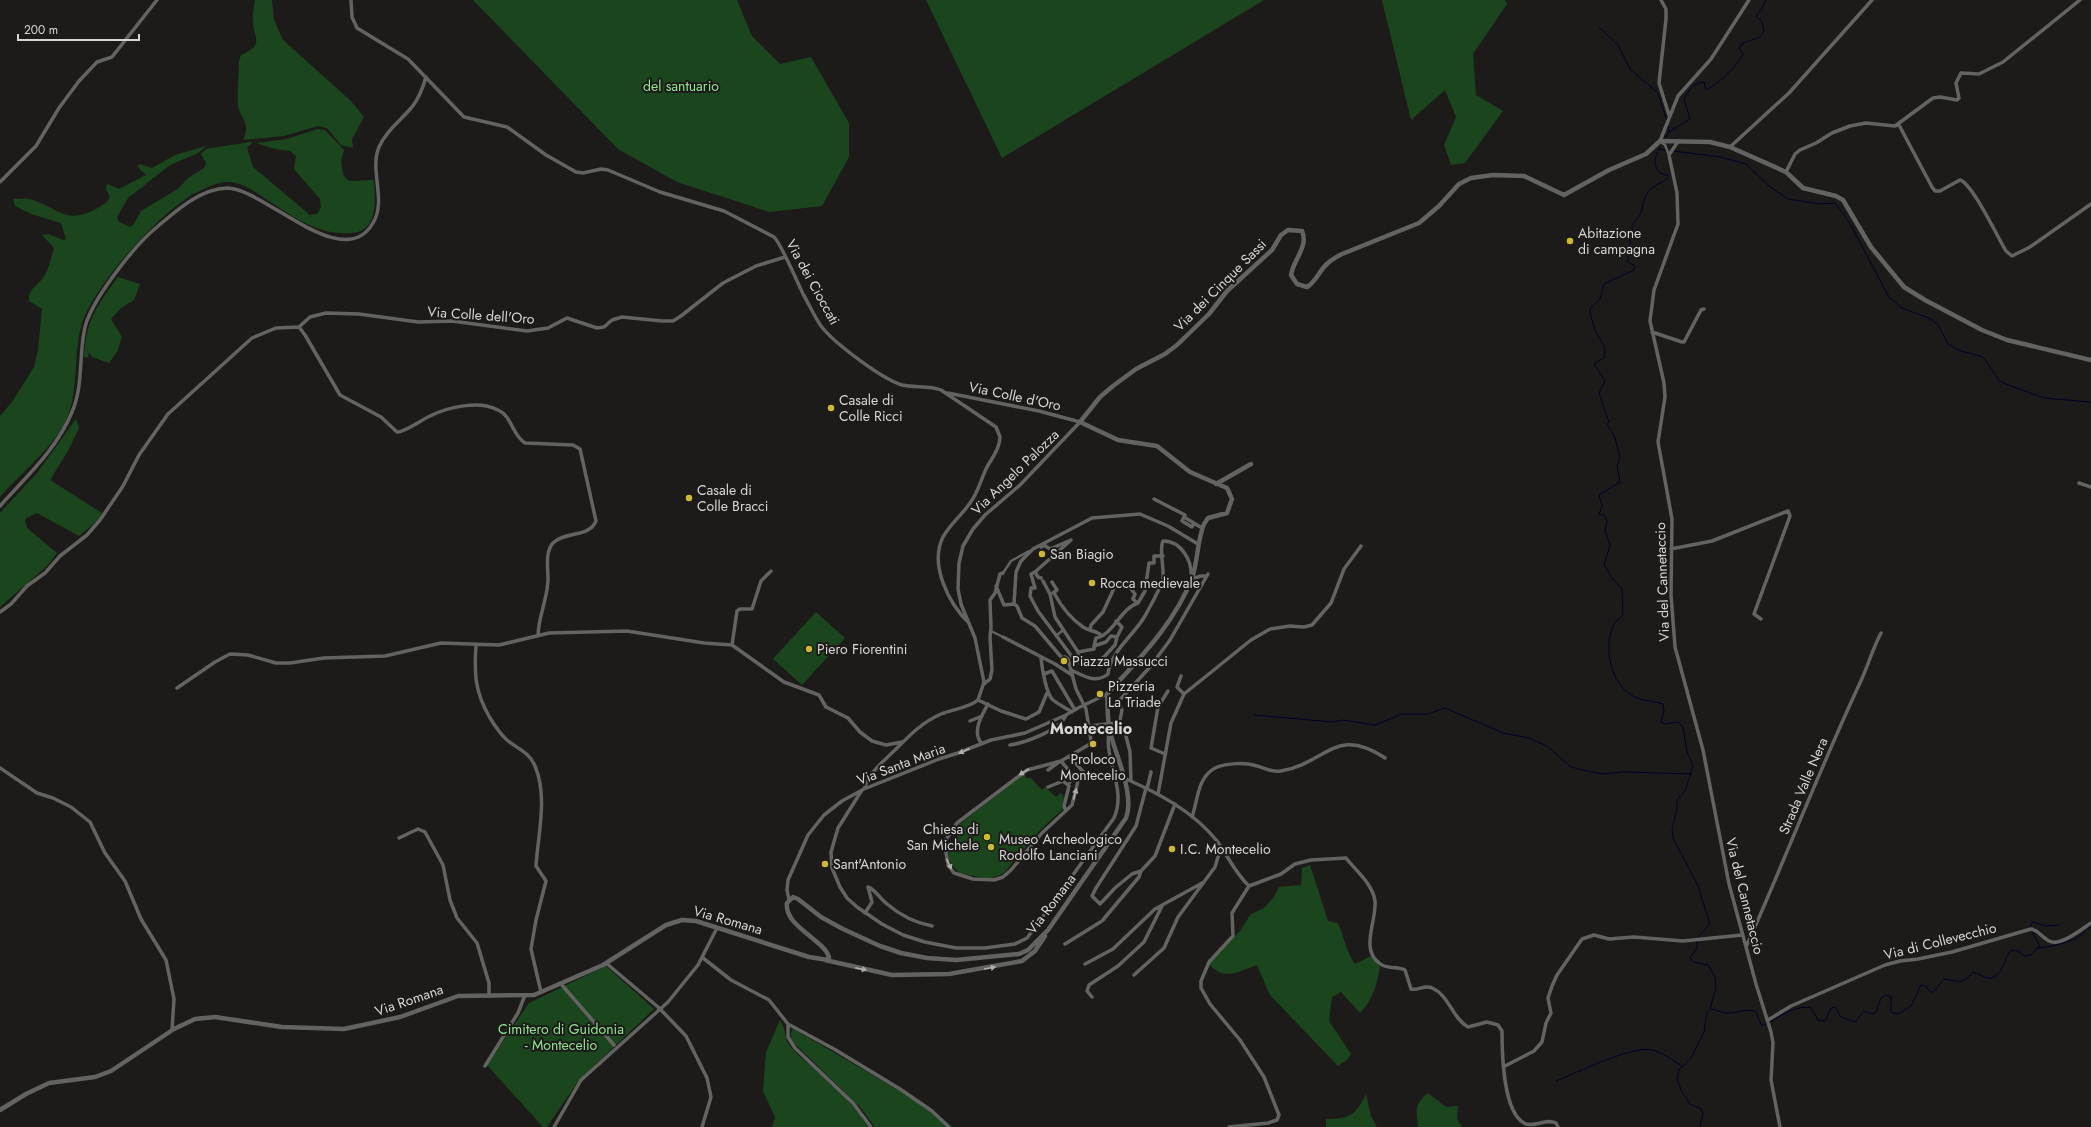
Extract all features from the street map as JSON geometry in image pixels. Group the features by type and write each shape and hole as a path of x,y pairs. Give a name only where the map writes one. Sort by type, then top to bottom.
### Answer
{"street":[{"path":"0,182 36,146 59,108 79,81 97,62 112,57 157,0"},
{"name":"Via dei Cioccati","path":"351,0 352,19 357,28 406,57 466,118 507,127 546,155 576,172 583,173 601,169 608,170 663,193 728,212 776,238 818,321 835,340 865,363 896,382 907,386 936,388 946,393 997,429 1000,437 999,446 973,498 945,534 940,549 940,568 944,585 959,612 969,623"},
{"path":"1661,0 1666,9 1666,19 1659,83 1669,115"},
{"path":"1660,141 1669,115 1678,96 1711,59 1750,0"},
{"path":"1730,147 1789,93 1872,0"},
{"path":"1786,172 1795,154 1832,133 1850,126 1866,123 1887,126 1899,125 1933,98 1940,97 1957,100 1959,98 1956,83 1961,73 1980,74 2003,62 2080,0"},
{"path":"0,506 51,448 66,425 78,394 83,334 87,318 101,295 147,235 194,199 209,192 226,188 252,195 318,234 343,238 362,234 371,226 378,213 376,164 379,147 387,134 416,102 426,77"},
{"path":"1899,125 1935,191 1940,191 1960,180 1964,181 1975,195 2006,251 2012,256 2030,247 2091,204"},
{"path":"1660,141 1677,143 1710,142 1730,147 1786,172 1803,188 1836,196 1843,200 1871,247 1884,265 1904,287 1925,300 1982,330 2007,340 2091,360"},
{"path":"1660,141 1665,145 1669,155"},
{"name":"Via dei Cinque Sassi","path":"1080,422 1100,397 1113,386 1136,369 1177,345 1209,314 1227,291 1272,250 1281,235 1288,230 1302,231 1304,241 1296,258 1291,275 1297,284 1307,287 1314,282 1325,266 1342,254 1419,223 1432,214 1459,184 1471,178 1493,175 1524,176 1564,194 1609,170 1646,154 1660,141"},
{"path":"1669,155 1677,143"},
{"name":"Via del Cannetaccio","path":"1669,155 1677,193 1678,224 1654,290 1650,321 1664,383 1665,397 1658,442 1672,519 1671,595 1675,647 1703,750 1719,839 1742,935 1770,1026 1773,1043 1771,1080 1780,1127"},
{"name":"Via Colle dell'Oro","path":"300,327 308,318 326,313 356,314 420,322 452,322 529,331 548,328 567,318 597,328 604,327 612,320 622,317 671,321 681,316 726,281 756,266 785,257"},
{"path":"1652,332 1684,342 1696,318 1701,310 1704,309"},
{"path":"0,612 11,604 27,586 45,573 60,556 87,535 100,520 123,486 139,455 166,416 252,338 276,328 300,327 329,373 340,395 381,417 399,432 403,432 414,424 440,412 456,408 480,406 493,408 502,412 524,443 572,446 580,449 596,521 587,530 559,539 551,546 548,560 548,584 538,636"},
{"name":"Via Colle d'Oro","path":"946,393 1039,411 1080,422"},
{"path":"1080,422 1118,440 1157,446 1190,472 1229,490 1232,496 1232,504 1226,514 1208,518 1202,528 1191,579 1176,607 1138,661 1107,694"},
{"name":"Via Angelo Palozza","path":"984,685 975,638 961,604 958,574 960,555 969,536 985,515 1020,485 1080,422"},
{"path":"1216,484 1252,464"},
{"path":"2079,483 2091,487"},
{"path":"1154,499 1185,515 1184,517 1202,528"},
{"path":"1671,549 1712,541 1788,511 1790,516 1754,614 1761,619"},
{"path":"1109,726 1108,747 1119,796 1116,815 1045,914 1025,939 1010,945 980,948 961,948 936,945 897,932 853,904 843,892 833,871 831,858 832,844 838,828 866,783 880,764 914,730 927,721 950,710 974,704 978,700 984,685 988,681 992,672 990,600 995,594 1000,574 1003,573 1011,561 1092,518 1131,514 1140,514 1168,526 1198,544"},
{"path":"1033,574 1071,540 1050,549 1044,545 1040,548 1037,547"},
{"path":"1071,670 1093,679 1100,679 1108,674 1107,669 1114,657 1144,617 1161,585 1163,578 1163,541 1175,544 1185,553 1190,564 1191,579"},
{"path":"1158,794 1171,723 1184,694 1252,640 1270,629 1290,626 1304,627 1312,625 1331,602 1344,569 1362,546"},
{"path":"1032,549 1021,561 1016,572 1014,604 1017,606 1022,618 1035,626 1061,656 1068,659 1073,658"},
{"path":"1078,652 1094,649 1096,638 1110,630 1125,611 1133,604 1137,603 1145,591 1149,563 1154,562 1154,556 1163,556"},
{"path":"732,644 737,611 740,609 752,609 762,581 771,571"},
{"path":"1033,574 1042,579 1066,612 1084,628 1100,635"},
{"path":"1033,574 1035,588 1031,588 1030,596 1040,615 1077,662 1084,665 1090,665 1104,657 1115,645 1122,627 1116,622"},
{"path":"1089,726 1109,726 1120,720 1122,710 1118,702 1150,667 1170,640 1207,575 1202,575 1191,579"},
{"path":"1052,582 1057,590 1052,593"},
{"path":"1090,630 1092,625 1103,612 1116,584"},
{"path":"996,586 1004,605 1014,604"},
{"path":"1132,586 1131,590 1135,594 1133,599 1137,603"},
{"path":"1052,593 1055,617 1078,652 1079,659 1077,662"},
{"path":"1056,636 1063,630"},
{"path":"177,688 229,654 245,655 274,662 287,663 323,658 385,656 441,643 502,645 556,633 627,631 706,644 732,644 784,682 818,696 826,707 847,718 860,732 872,741 886,745 902,742"},
{"path":"991,631 1055,664 1073,676"},
{"name":"Strada Valle Nera","path":"1746,947 1844,715 1862,678 1870,654 1881,633"},
{"path":"1094,646 1106,642 1111,636 1117,637"},
{"path":"476,645 476,686 481,703 502,736 526,752 531,758 540,781 539,846 536,866 546,881 536,920 531,949 542,992"},
{"path":"1041,658 1047,693 1053,700 1076,709"},
{"path":"1048,770 1060,761 1090,744 1091,741 1086,709 1076,689 1068,659"},
{"path":"1055,664 1051,668 1052,671 1076,709"},
{"path":"1044,674 1052,671"},
{"path":"1181,676 1177,687 1184,694"},
{"path":"1165,754 1151,748 1158,706 1168,691"},
{"path":"978,700 1020,718 1026,719 1039,712 1047,693"},
{"name":"Via Santa Maria","path":"788,900 786,890 788,880 810,833 829,810 863,789 981,743 1025,733 1066,715 1084,704 1107,694"},
{"name":"Via Romana","path":"0,1110 26,1094 49,1083 111,1072 172,1030 192,1020 210,1017 276,1026 344,1029 397,1018 453,997 489,995 525,996 542,992 606,963 644,937 674,922 690,920 823,960 892,975 949,974 1023,960 1039,947 1046,934 1124,822 1128,812 1129,801 1126,783 1123,778 1109,726 1107,694"},
{"path":"981,743 978,734 982,716 988,704"},
{"path":"1010,745 1026,742 1050,730 1062,722 1066,715"},
{"path":"970,721 982,716"},
{"path":"1126,736 1130,752 1131,781"},
{"path":"1192,817 1201,784 1209,773 1223,766 1244,764 1256,765 1273,771 1281,771 1309,762 1333,747 1354,744 1371,748 1385,758"},
{"path":"1069,756 1087,776"},
{"path":"1060,761 1077,780 1077,790 1072,805 1042,833 1011,870 1003,877 994,880 973,879 954,872 948,865 945,846 949,834 957,823 1027,770 1060,761"},
{"path":"0,768 37,793 71,807 91,823 105,852 125,882 141,918 166,960 174,1000 172,1030"},
{"path":"1141,871 1132,874 1114,888 1100,904 1092,896 1136,826 1151,772"},
{"path":"1123,778 1158,794 1175,804 1192,817 1222,847 1238,874 1249,886"},
{"path":"1066,811 1064,806 1068,785 1072,780 1077,780"},
{"path":"1048,787 1063,781 1068,785"},
{"path":"1065,944 1102,921 1139,877 1141,871 1155,856 1175,804"},
{"path":"399,838 418,829 425,832 445,870 452,907 462,926 477,944 489,983 489,995"},
{"path":"1134,975 1164,948 1178,917 1217,864 1222,847"},
{"path":"1229,1127 1270,1123 1277,1120 1279,1116 1264,1077 1238,1038 1205,997 1200,986 1210,960 1232,936 1232,913 1249,886 1281,874 1295,864 1311,860 1346,858 1365,880 1375,900 1370,939 1375,958 1384,966 1405,970 1410,988 1413,990 1427,987 1435,989 1446,1001 1462,1024 1468,1027 1487,1022 1498,1025 1502,1031 1505,1066 1504,1082 1512,1108 1523,1122 1534,1125 1554,1122 1558,1127"},
{"path":"1085,964 1113,949 1151,912 1205,881"},
{"path":"865,912 872,902 868,887 887,905 901,914 923,924 932,926"},
{"name":"Via Romana","path":"788,900 793,897 797,898 828,921 880,946 901,953 927,958 968,959 1019,954 1028,950 1046,934"},
{"path":"788,900 787,908 792,917 828,954 829,959 823,960"},
{"path":"1092,997 1087,992 1089,985 1118,966 1144,942 1163,904"},
{"name":"Via di Collevecchio","path":"1768,1020 1790,1006 1858,976 1900,961 1952,952 2031,929 2038,931 2047,940 2055,942 2076,934 2091,923"},
{"path":"554,1127 581,1080 668,1002 703,958 718,928"},
{"path":"1505,1066 1534,1051 1542,1042 1546,1023 1551,1013 1548,998 1552,986 1557,975 1582,939 1594,935 1609,939 1634,937 1683,941 1742,935"},
{"path":"703,958 731,980 769,1000 788,1024 900,1088 932,1111 948,1127"},
{"path":"606,963 658,1007 687,1037 706,1075 711,1097 702,1127"},
{"path":"561,984 614,1045"},
{"path":"485,1066 519,1012 525,996"},
{"path":"788,1024 788,1037 795,1048 849,1100 871,1127"}],"green space":[{"path":"255,0 272,0 274,20 283,40 351,101 364,117 352,139 353,148 341,145 327,128 318,126 284,136 243,140 246,124 238,105 239,61 241,55 253,48 256,44 253,19"},
{"name":"del santuario","path":"473,0 737,0 752,36 780,64 811,57 849,123 849,157 822,206 769,212 677,182 618,149"},
{"path":"926,0 1264,0 1002,158"},
{"path":"1382,0 1505,0 1507,4 1473,54 1476,95 1503,111 1465,163 1451,165 1444,145 1456,117 1445,90 1411,120"},
{"path":"317,129 325,130 344,150 341,160 343,175 349,181 374,180 374,213 367,226 361,231 352,233 339,233 316,228 294,217 247,187 230,182 208,187 181,202 146,233 112,273 98,293 87,311 81,327 77,350 75,383 71,406 67,418 62,428 46,449 0,497 0,416 12,402 34,367 38,350 42,309 29,301 29,297 33,288 45,275 54,248 42,235 48,234 63,240 66,239 61,223 31,214 15,206 13,199 29,199 68,215 76,216 85,214 108,201 110,197 106,189 107,184 119,189 146,175 137,166 140,164 152,168 175,155 206,146 198,153 170,165 128,198 117,217 119,222 130,227 134,224 141,211 178,189 188,178 204,168 206,163 201,154 206,149 250,142 252,143 247,148 253,167 310,215 317,214 321,207 320,199 294,169 296,156 290,151 275,149 256,143 287,139"},
{"path":"118,277 140,284 134,300 121,308 111,319 122,337 117,352 109,363 92,357 89,352 88,357 84,358 87,334 94,314"},
{"path":"76,419 79,428 68,451 50,480 102,513 97,521 79,536 37,513 25,519 27,528 57,553 47,566 0,607 0,513 37,473"},
{"name":"Piero Fiorentini","path":"816,612 845,638 802,685 773,659"},
{"path":"1024,774 1026,778 1031,778 1042,790 1045,787 1056,797 1061,793 1064,797 1062,805 1064,808 1040,830 1004,873 989,879 959,873 949,861 948,848 949,844 958,840 956,827"},
{"path":"1310,865 1328,921 1338,923 1347,949 1355,964 1371,956 1380,967 1374,992 1360,1013 1341,992 1332,997 1329,1021 1351,1054 1347,1060 1338,1066 1270,995 1257,965 1232,974 1226,974 1221,973 1209,964 1240,931 1251,914 1264,908 1274,897 1279,887 1301,885 1302,868"},
{"name":"Cimitero di Guidonia - Montecelio","path":"606,966 654,1009 579,1080 547,1127 543,1127 487,1065 529,1003"},
{"path":"780,1020 787,1041 791,1047 844,1096 868,1127 772,1127 775,1117 763,1091 766,1052"},
{"path":"793,1029 904,1093 935,1115 946,1127 875,1127 861,1108 795,1044 791,1037"},
{"path":"1428,1093 1446,1107 1458,1106 1457,1119 1462,1127 1418,1127 1417,1108 1420,1101"},
{"path":"1366,1094 1371,1116 1377,1127 1326,1127 1326,1119 1347,1117 1359,1107"}],"waterway":[{"path":"1665,138 1669,132 1690,119 1684,99 1687,93 1700,82 1704,82 1706,90 1716,83 1727,74 1740,59 1743,54 1739,48 1743,43 1760,37 1764,31 1762,22 1756,16 1762,9 1766,0"},
{"path":"1599,27 1618,45 1630,69 1658,93 1667,121"},
{"path":"1668,126 1669,132"},
{"path":"1660,147 1655,160 1656,167 1660,173 1669,176 1652,188 1646,195 1641,213 1633,224 1628,262 1635,266 1634,270 1604,284 1600,299 1590,309 1594,328 1604,345 1605,350 1604,358 1594,364 1605,381 1599,393 1609,422 1607,424 1615,438 1620,458 1617,466 1620,482 1599,495 1602,506 1599,514 1605,516 1607,522 1605,531 1610,545 1604,565 1612,578 1622,589 1623,615 1614,624 1609,643 1609,653 1614,674 1625,690 1636,698 1663,704 1664,711 1661,722 1665,724 1678,722 1683,727 1687,752 1693,766 1685,791 1677,800 1677,809 1672,829 1673,838 1698,886 1710,924 1697,938"},
{"path":"1659,149 1666,150"},
{"path":"1673,151 1720,157 1746,164 1769,186 1788,199 1820,204 1835,203 1849,222 1889,297 1902,308 1931,319 1938,325 1948,344 1958,350 1983,357 1998,379 2003,383 2044,398 2091,402"},
{"path":"1254,715 1333,722 1343,720 1375,725 1402,714 1428,714 1445,708 1503,733 1529,738 1547,746 1571,767 1602,774 1624,772 1691,774"},
{"path":"2031,928 2031,924 2033,922 2046,926 2059,925"},
{"path":"1711,1009 1727,1013 1735,1013 1745,1010 1756,1012 1762,1026 1792,1010 1805,1007 1811,1008 1818,1020 1825,1021 1831,1008 1835,1007 1841,1017 1855,1022 1864,1011 1872,1014 1876,1012 1881,998 1886,995 1891,997 1891,1012 1898,1014 1911,1006 1921,985 1926,986 1930,992 1933,992 1944,979 1960,981 1966,979 1973,972 1988,978 1993,977 2000,971 2011,950 2018,951 2024,956 2031,955 2037,948 2068,942 2078,937 2091,927"},
{"path":"2032,931 2040,947"},
{"path":"1697,941 1697,948 1690,958 1694,962 1708,965 1715,977 1716,988 1710,1009 1707,1012 1704,1032 1691,1058 1679,1070 1677,1078 1681,1090 1690,1104 1701,1109 1703,1114 1700,1127"},
{"path":"1556,1081 1590,1066 1632,1052 1643,1050 1652,1050 1660,1053 1681,1066"}],"place":[{"name":"Abitazione di campagna","path":"1570,241"},
{"name":"Casale di Colle Ricci","path":"831,408"},
{"name":"Casale di Colle Bracci","path":"689,498"},
{"name":"San Biagio","path":"1042,554"},
{"name":"Rocca medievale","path":"1092,583"},
{"name":"Piero Fiorentini","path":"809,649"},
{"name":"Piazza Massucci","path":"1064,661"},
{"name":"Pizzeria La Triade","path":"1100,694"},
{"name":"Proloco Montecelio","path":"1093,744"},
{"name":"Chiesa di San Michele","path":"987,837"},
{"name":"Museo Archeologico Rodolfo Lanciani","path":"991,847"},
{"name":"I.C. Montecelio","path":"1172,849"},
{"name":"Sant'Antonio","path":"825,864"}],"district":[{"name":"Montecelio","path":"1091,728"}]}
